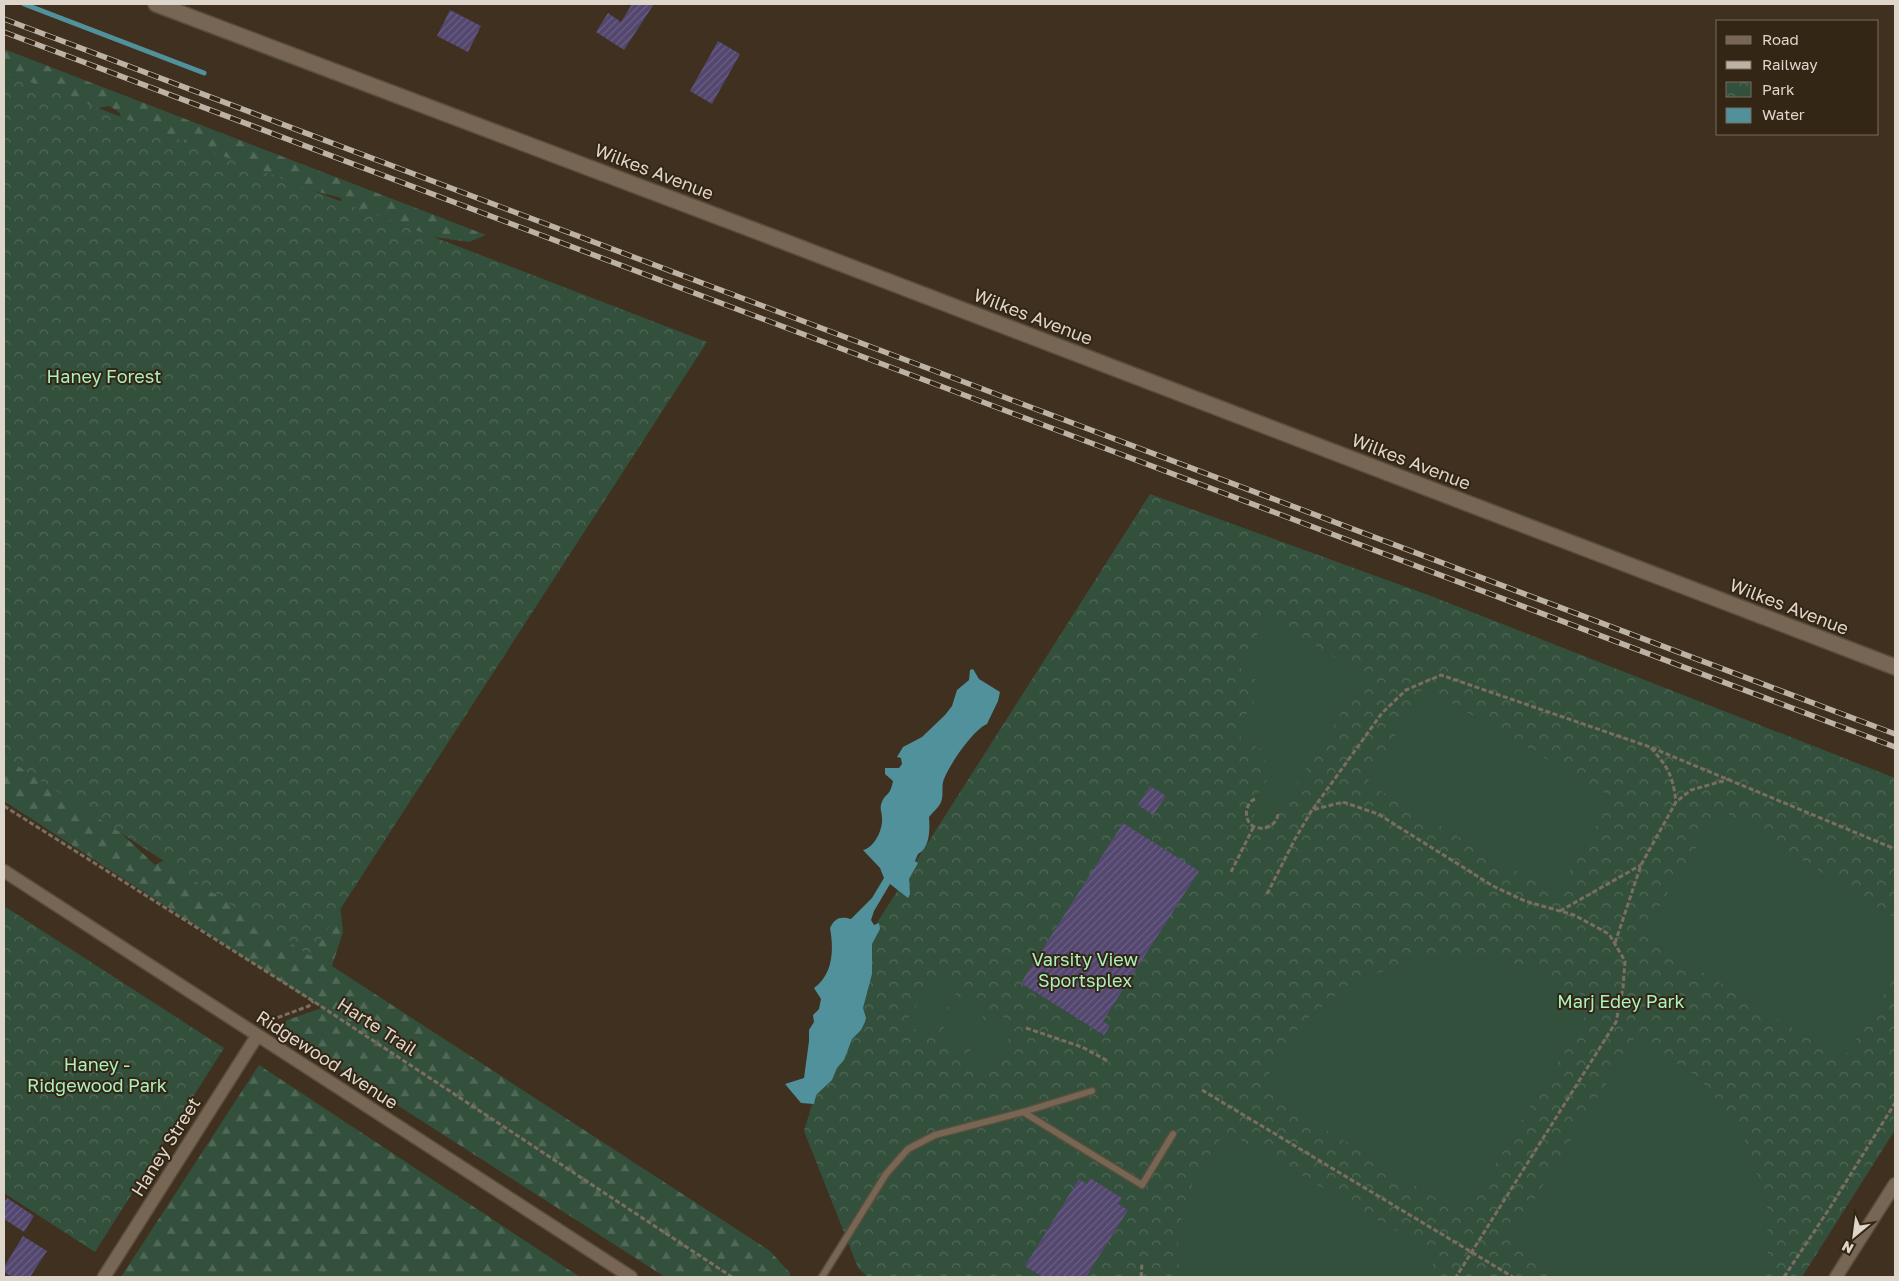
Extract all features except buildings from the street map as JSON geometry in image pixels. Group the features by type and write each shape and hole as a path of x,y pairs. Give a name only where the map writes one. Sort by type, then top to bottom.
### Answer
{"main road":[{"name":"Wilkes Avenue","path":"156,4 1895,667"}],"street":[{"name":"Ridgewood Avenue","path":"4,871 631,1277"},
{"name":"Haney Street","path":"104,1277 257,1036"},
{"path":"1836,1277 1895,1184"}],"lane":[{"path":"822,1277 883,1179 908,1149 935,1135 1023,1112 1092,1091"},
{"path":"1023,1112 1142,1184 1173,1134"}],"path":[{"path":"1267,894 1294,839 1312,810 1382,713 1406,690 1440,675 1650,747 1895,849"},
{"path":"1650,747 1664,763 1674,782 1676,802"},
{"path":"1614,943 1641,865 1676,802 1691,790 1730,779"},
{"path":"1255,799 1249,804 1247,812 1247,817 1254,826 1259,828 1271,826 1276,822 1278,814"},
{"path":"1312,810 1343,802 1378,814 1492,886 1525,901 1574,915 1609,934 1625,961 1623,988 1616,1022 1456,1277"},
{"name":"Harte Trail","path":"4,806 313,1001 732,1277"},
{"path":"1231,872 1254,826"},
{"path":"1560,911 1641,865"},
{"path":"257,1036 271,1020 309,1006 313,1001"},
{"path":"1026,1028 1082,1046 1108,1061"},
{"path":"1202,1090 1514,1277"},
{"path":"1784,1277 1895,1103"},
{"path":"1141,1277 1142,1263"}],"green space":[{"name":"Haney Forest","path":"4,49 486,235 469,242 434,237 422,244 341,227 341,198 299,187 107,820 155,865 168,858 339,895 343,932 332,966 770,1251 790,1273 790,1277 665,1277 280,1030 287,1020 322,1008 4,801 4,344 127,130 119,112 109,106 85,111 4,79"},
{"path":"4,72 707,342 310,956 4,757"},
{"path":"1150,494 1431,596 1895,778 1895,1130 1802,1277 868,1277 858,1268 804,1131 857,954"},
{"path":"1268,619 1275,620 1359,673 1362,680 1278,814 1268,821 1264,821 1257,818 1252,810 1253,802 1269,777 1263,751 1235,733 1264,685 1243,672 1239,665"},
{"path":"1424,687 1613,798 1556,894 1367,783"},
{"path":"1720,809 1895,918 1895,977 1843,1060 1642,934"},
{"name":"Haney - Ridgewood Park","path":"4,906 224,1048 95,1252 4,1193"},
{"path":"1425,957 1494,957 1542,973 1594,1002 1469,1207 1455,1210 1260,1088 1300,1025 1352,982"},
{"path":"937,975 959,989 927,1037 905,1023"},
{"path":"966,993 988,1008 957,1056 935,1042"},
{"path":"995,1012 1017,1026 986,1074 964,1060"},
{"path":"1635,1037 1698,1077 1741,1129 1767,1202 1768,1271 1766,1277 1568,1277 1517,1246 1514,1232"},
{"path":"259,1065 580,1277 121,1277"},
{"path":"1225,1131 1430,1251 1433,1265 1425,1277 1179,1277 1178,1230 1193,1183"}],"water":[{"path":"973,669 979,679 1000,692 998,701 987,724 981,727 962,748 944,779 941,802 929,817 927,843 925,848 918,854 915,861 918,863 909,879 910,894 908,898 890,884 874,911 871,920 874,925 879,923 880,929 872,944 872,974 863,1008 866,1018 865,1022 861,1030 852,1039 844,1060 837,1068 832,1080 816,1095 814,1104 801,1103 785,1084 804,1078 809,1030 814,1022 813,1015 819,1009 821,999 814,988 825,976 831,961 830,928 838,919 851,919 872,898 884,878 880,868 863,850 871,845 877,837 881,827 881,804 891,790 893,781 885,774 885,768 899,768 902,764 901,758 897,757 903,747 922,737 945,715 952,706 957,690 969,680 970,670"}],"waterway":[{"path":"24,4 204,73"}],"railway":[{"path":"4,19 1895,734"},
{"path":"4,32 1895,747"}],"park label":[{"name":"Varsity View Sportsplex","path":"1085,970"},
{"name":"Marj Edey Park","path":"1621,1002"}]}
